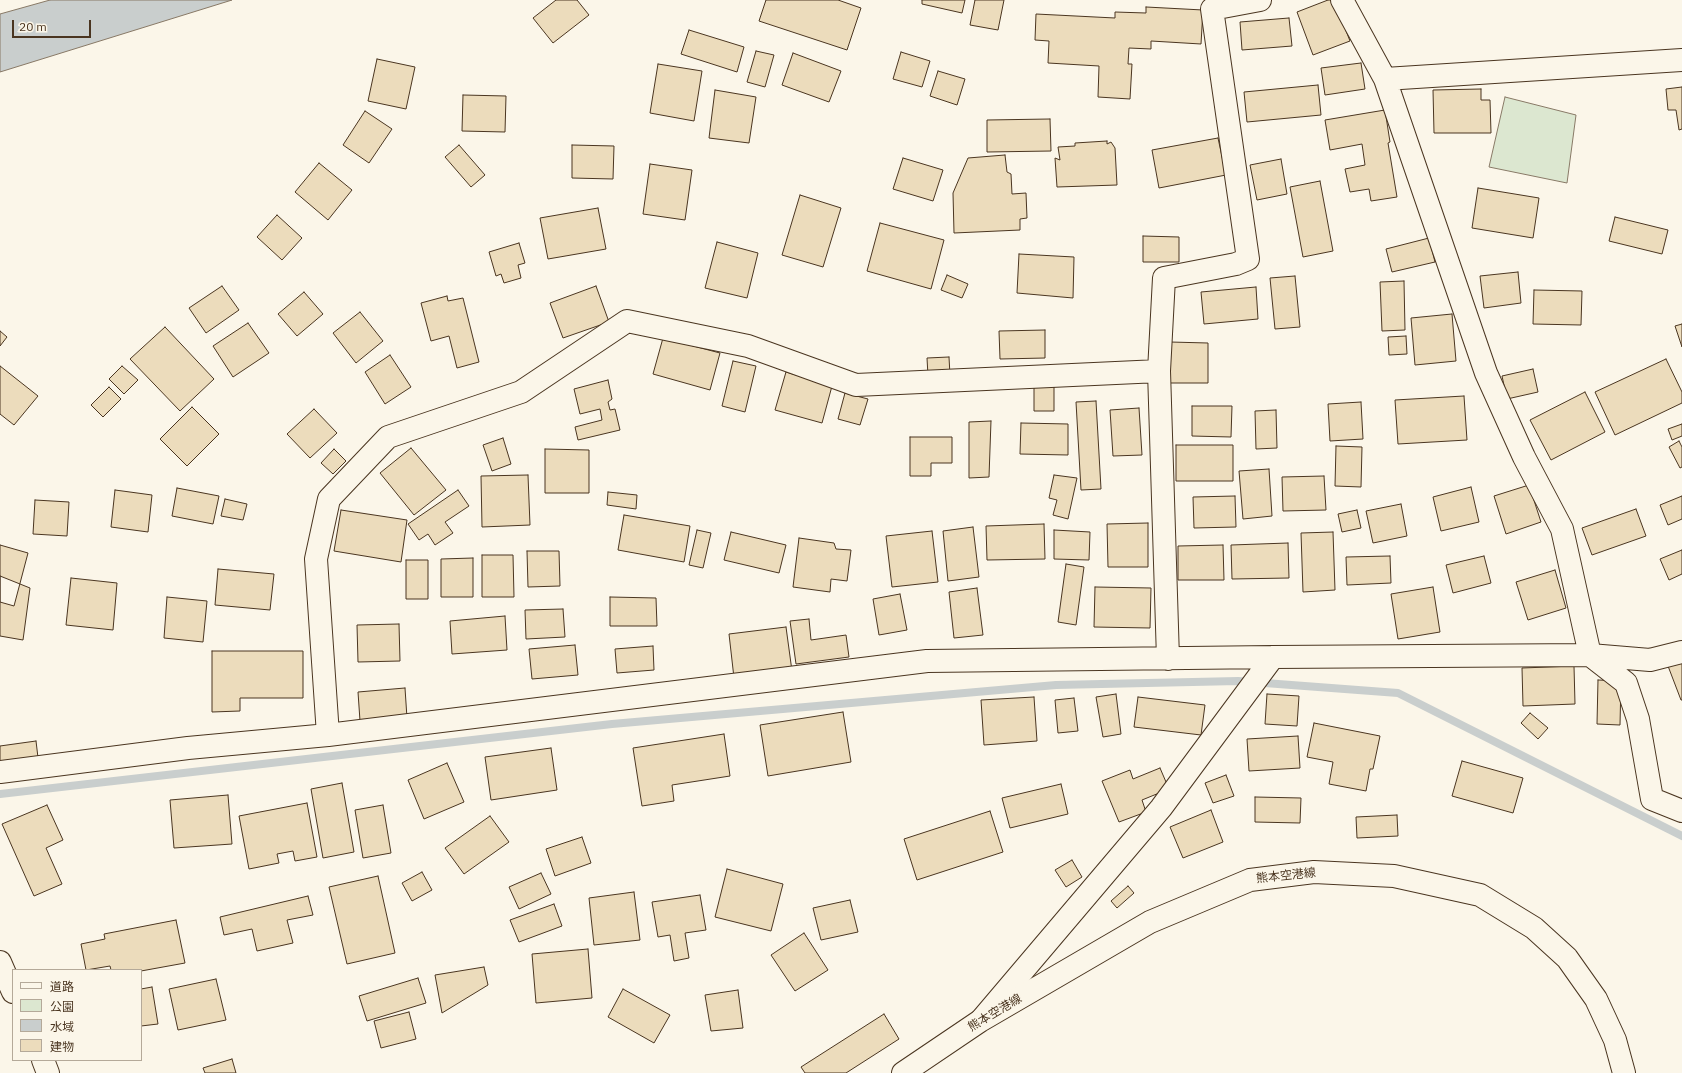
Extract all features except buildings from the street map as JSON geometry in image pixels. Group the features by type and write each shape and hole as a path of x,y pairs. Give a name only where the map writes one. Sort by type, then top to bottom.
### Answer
{"main road":[{"path":"1168,659 1159,371 1164,278 1236,264 1248,259 1212,9 1260,0"},
{"path":"1342,0 1386,79 1486,373 1524,457 1562,529 1590,655 1626,684 1638,719 1652,799 1682,811"},
{"path":"1386,79 1682,60"},
{"path":"328,735 316,558 329,499 388,437 520,392 627,321 748,346 856,385 1159,371"},
{"path":"0,772 188,748 328,735 927,661 1168,659 1273,656 1590,655 1650,660 1682,652"},
{"path":"980,1021 1161,808 1273,656"},
{"name":"熊本空港線","path":"903,1073 980,1021 1150,922 1250,880 1314,872 1394,876 1480,895 1534,928 1567,958 1596,999 1615,1040 1624,1073"},
{"path":"0,962 12,990"},
{"path":"42,1061 48,1073"}],"green space":[{"path":"1505,97 1576,115 1567,183 1489,167"}],"water":[{"path":"50,0 232,0 0,72 0,14"}],"waterway":[{"path":"0,794 612,724 1056,685 1238,681 1398,693 1682,836"}]}
